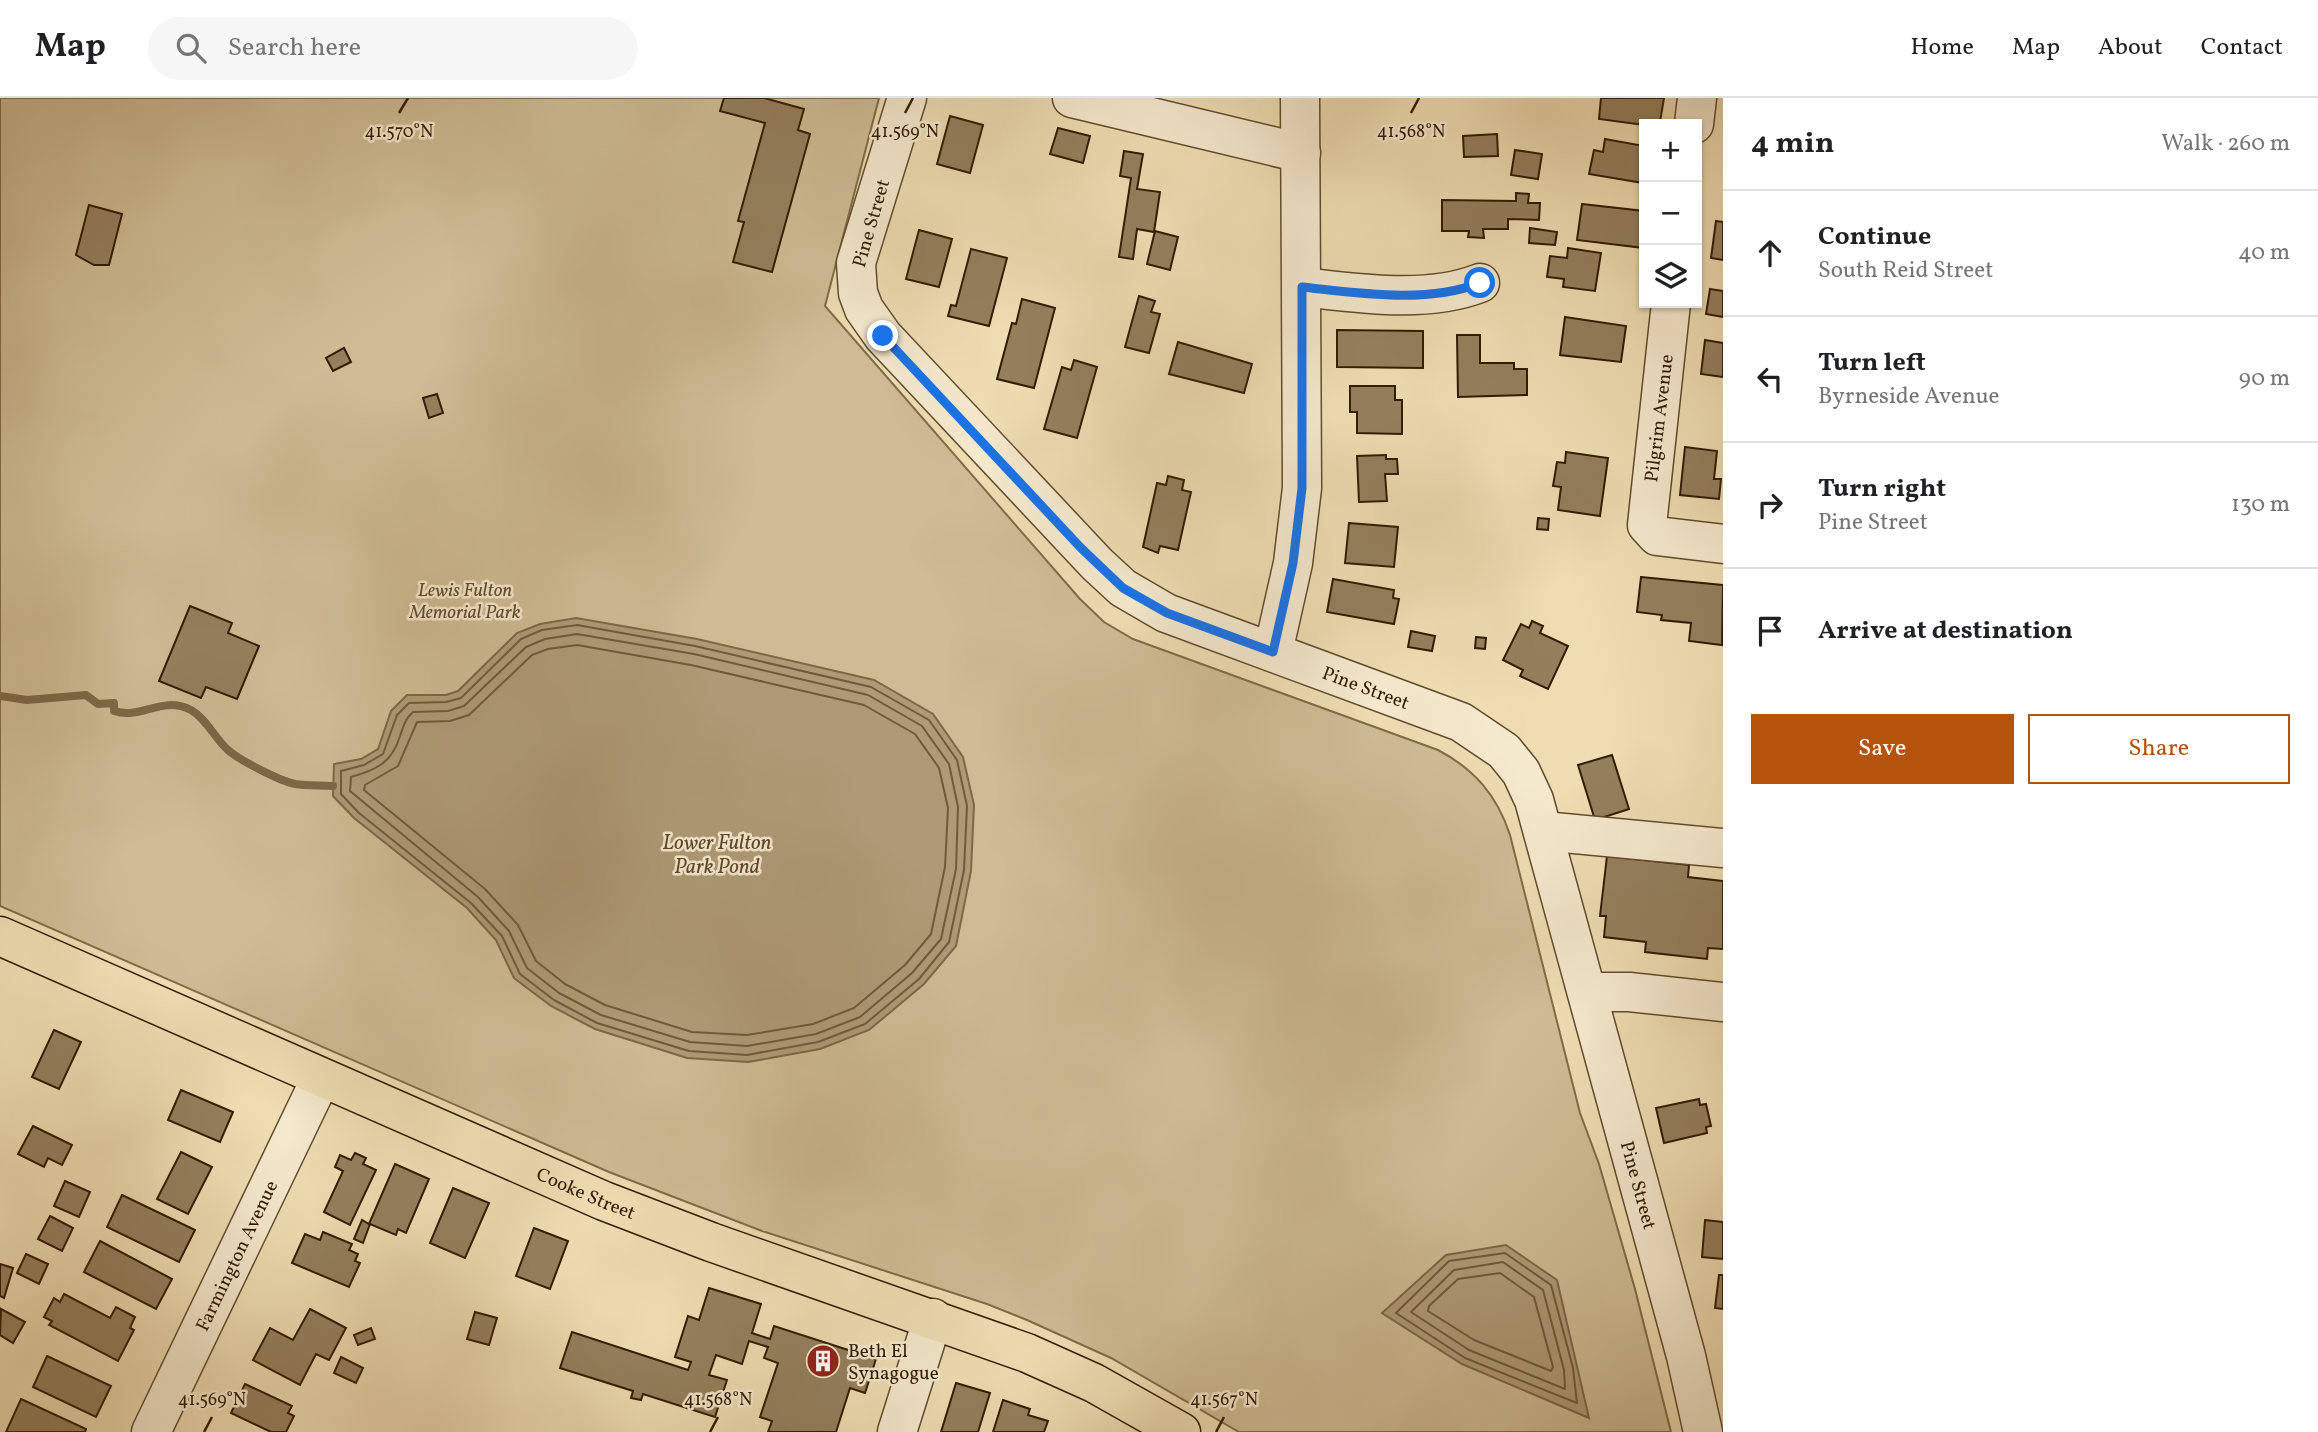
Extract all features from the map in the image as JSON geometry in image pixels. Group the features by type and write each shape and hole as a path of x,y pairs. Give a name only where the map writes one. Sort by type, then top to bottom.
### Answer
{"main road":[{"name":"Cooke Street","path":"0,936 654,1221 933,1318 1064,1368 1124,1398 1181,1432"}],"street":[{"name":"Pine Street","path":"907,98 858,253 856,287 870,318 1081,548 1123,588 1167,613 1441,713 1485,736 1504,751 1521,772 1534,800 1708,1414"},
{"path":"1072,98 1301,153"},
{"path":"1273,652 1293,563 1302,488 1300,98"},
{"path":"1695,119 1697,98"},
{"path":"1302,287 1375,293 1439,293 1480,283"},
{"name":"Pilgrim Avenue","path":"1670,308 1647,510 1650,532 1667,538 1723,544"},
{"path":"1543,831 1723,848"},
{"path":"1587,992 1629,992 1723,1002"},
{"name":"Farmington Avenue","path":"151,1432 321,1078"},
{"path":"897,1432 933,1318"}],"green space":[{"name":"Lewis Fulton Memorial Park","path":"0,98 879,98 825,306 1080,599 1104,622 1133,639 1438,750 1463,766 1491,796 1510,835 1580,1113 1599,1164 1635,1289 1671,1432 1239,1432 1111,1358 1027,1320 987,1304 762,1231 609,1172 0,906"}],"water":[{"name":"Lower Fulton Park Pond","path":"576,618 697,639 874,680 933,714 963,757 974,805 971,871 956,946 924,984 869,1030 820,1049 748,1062 687,1058 595,1029 551,1006 514,978 496,940 467,908 354,818 333,796 334,764 361,759 378,749 391,711 407,695 446,695 458,691 517,633 540,624"},
{"path":"1506,1245 1557,1280 1589,1418 1462,1364 1382,1313 1446,1255"}],"building":[{"path":"724,98 764,98 804,109 798,130 810,134 772,272 733,262 744,222 738,221 765,123 720,111"},
{"path":"1601,98 1664,98 1660,119 1639,119 1639,124 1599,119"},
{"path":"950,116 983,125 970,173 937,164"},
{"path":"1058,128 1090,136 1083,163 1050,154"},
{"path":"1497,134 1498,156 1464,157 1463,136"},
{"path":"1605,139 1639,145 1639,182 1589,174 1594,150 1603,152"},
{"path":"1515,150 1542,154 1538,179 1511,175"},
{"path":"1124,151 1143,154 1137,189 1160,192 1154,232 1137,229 1133,259 1119,257 1131,178 1120,176"},
{"path":"1516,193 1529,194 1528,203 1540,203 1539,220 1508,219 1508,229 1483,229 1484,238 1468,237 1469,231 1442,231 1442,200 1516,201"},
{"path":"1582,204 1639,210 1639,247 1577,240"},
{"path":"89,205 122,214 109,265 94,265 76,255"},
{"path":"1716,221 1723,222 1723,260 1711,258"},
{"path":"1530,228 1557,232 1555,245 1529,243"},
{"path":"919,230 952,239 939,287 906,279"},
{"path":"1155,231 1178,237 1170,270 1147,264"},
{"path":"1568,248 1601,253 1595,291 1563,287 1564,279 1547,277 1550,256 1567,258"},
{"path":"971,249 1007,258 989,326 948,316 951,305 956,306"},
{"path":"1710,289 1723,291 1723,317 1706,314"},
{"path":"1139,296 1155,301 1151,312 1160,314 1149,353 1125,347"},
{"path":"1022,299 1055,308 1034,388 997,379 1012,323 1016,324"},
{"path":"1565,317 1626,326 1621,362 1560,355"},
{"path":"1337,330 1423,331 1423,368 1337,367"},
{"path":"1457,335 1480,335 1480,363 1514,363 1514,369 1527,369 1527,395 1458,397"},
{"path":"1705,340 1723,343 1723,377 1701,374"},
{"path":"1178,342 1252,364 1244,393 1169,374"},
{"path":"344,348 351,362 333,371 326,358"},
{"path":"1074,360 1097,367 1077,438 1044,429 1062,367 1071,370"},
{"path":"1350,386 1395,386 1395,400 1402,400 1402,434 1357,433 1357,412 1350,412"},
{"path":"437,394 443,413 429,418 423,398"},
{"path":"1685,447 1717,451 1714,479 1721,479 1719,499 1680,495"},
{"path":"1566,452 1608,458 1600,516 1558,510 1561,487 1553,486 1557,462 1565,463"},
{"path":"1386,455 1386,459 1397,459 1398,474 1385,474 1387,501 1359,502 1357,456"},
{"path":"1168,476 1184,480 1182,490 1191,492 1178,550 1160,546 1158,553 1143,547 1157,483 1166,485"},
{"path":"1538,518 1549,519 1548,530 1537,529"},
{"path":"1349,523 1398,527 1394,567 1345,563"},
{"path":"1641,577 1723,585 1722,645 1689,641 1691,623 1661,620 1662,615 1637,612"},
{"path":"1333,579 1394,590 1393,598 1399,599 1394,624 1327,612"},
{"path":"190,606 232,623 228,633 259,646 237,699 206,687 201,698 159,681"},
{"path":"1532,621 1543,626 1540,633 1568,646 1548,689 1520,676 1523,670 1503,660 1521,624 1529,628"},
{"path":"1411,631 1435,636 1432,651 1408,647"},
{"path":"1476,637 1486,638 1485,649 1475,648"},
{"path":"1612,755 1629,809 1595,820 1578,765"},
{"path":"1607,856 1689,865 1688,877 1723,881 1723,949 1708,948 1707,959 1645,952 1646,942 1604,937 1606,916 1600,916"},
{"path":"54,1030 81,1042 59,1089 32,1077"},
{"path":"181,1090 233,1112 220,1142 168,1120"},
{"path":"1699,1099 1700,1105 1706,1104 1711,1126 1706,1127 1707,1133 1664,1143 1656,1108"},
{"path":"33,1126 72,1145 62,1165 48,1158 44,1167 18,1154"},
{"path":"181,1152 212,1167 188,1214 157,1199"},
{"path":"355,1153 366,1158 363,1164 376,1170 350,1225 324,1212 343,1171 335,1167 340,1155 351,1160"},
{"path":"395,1164 429,1179 406,1233 398,1229 396,1235 370,1224 363,1243 354,1239 362,1220 369,1224"},
{"path":"65,1181 90,1192 79,1217 54,1206"},
{"path":"453,1188 489,1203 465,1258 430,1243"},
{"path":"122,1195 195,1230 179,1262 107,1227"},
{"path":"50,1216 73,1228 62,1251 38,1239"},
{"path":"1705,1220 1723,1222 1723,1259 1702,1257"},
{"path":"534,1228 568,1241 550,1289 516,1276"},
{"path":"323,1232 352,1244 349,1250 358,1254 355,1261 360,1263 349,1287 292,1263 305,1234 320,1240"},
{"path":"100,1241 172,1279 156,1309 84,1272"},
{"path":"26,1254 48,1264 39,1284 17,1273"},
{"path":"0,1264 13,1268 4,1298 0,1296"},
{"path":"1719,1275 1723,1275 1723,1309 1715,1308"},
{"name":"Beth El Synagogue","path":"709,1288 761,1304 752,1333 770,1339 774,1326 876,1359 865,1393 850,1388 836,1432 768,1432 772,1421 760,1417 778,1363 764,1358 768,1347 749,1341 742,1364 716,1355 709,1375 727,1380 715,1417 643,1394 641,1400 631,1398 633,1391 560,1368 572,1332 688,1370 691,1362 675,1357 688,1316 699,1320"},
{"path":"64,1294 110,1318 116,1307 135,1317 130,1328 134,1330 118,1361 49,1325 52,1321 44,1317 54,1298 60,1302"},
{"path":"1,1309 25,1322 13,1343 0,1335"},
{"path":"310,1309 346,1328 329,1360 316,1354 300,1385 253,1360 270,1328 293,1340"},
{"path":"475,1312 497,1318 489,1345 467,1339"},
{"path":"371,1328 375,1339 358,1345 354,1335"},
{"path":"47,1356 111,1386 96,1417 33,1387"},
{"path":"341,1357 363,1368 356,1383 334,1373"},
{"path":"956,1383 990,1393 978,1432 941,1432"},
{"path":"245,1384 292,1406 288,1413 294,1416 286,1432 271,1432 231,1413"},
{"path":"21,1399 86,1429 85,1432 6,1432"},
{"path":"1003,1400 1030,1409 1028,1415 1048,1421 1044,1432 993,1432"}],"waterway":[{"path":"0,696 27,700 86,695 98,704 114,703 114,711 124,713 161,706 180,706 197,714 228,750 260,770 295,784 333,786"}],"place":[{"name":"Beth El Synagogue","path":"823,1361"}],"route":[{"path":"883,336 1081,548 1123,588 1167,613 1273,652 1293,563 1302,488 1302,287 1375,293 1439,293 1454,292 1480,283"}]}
